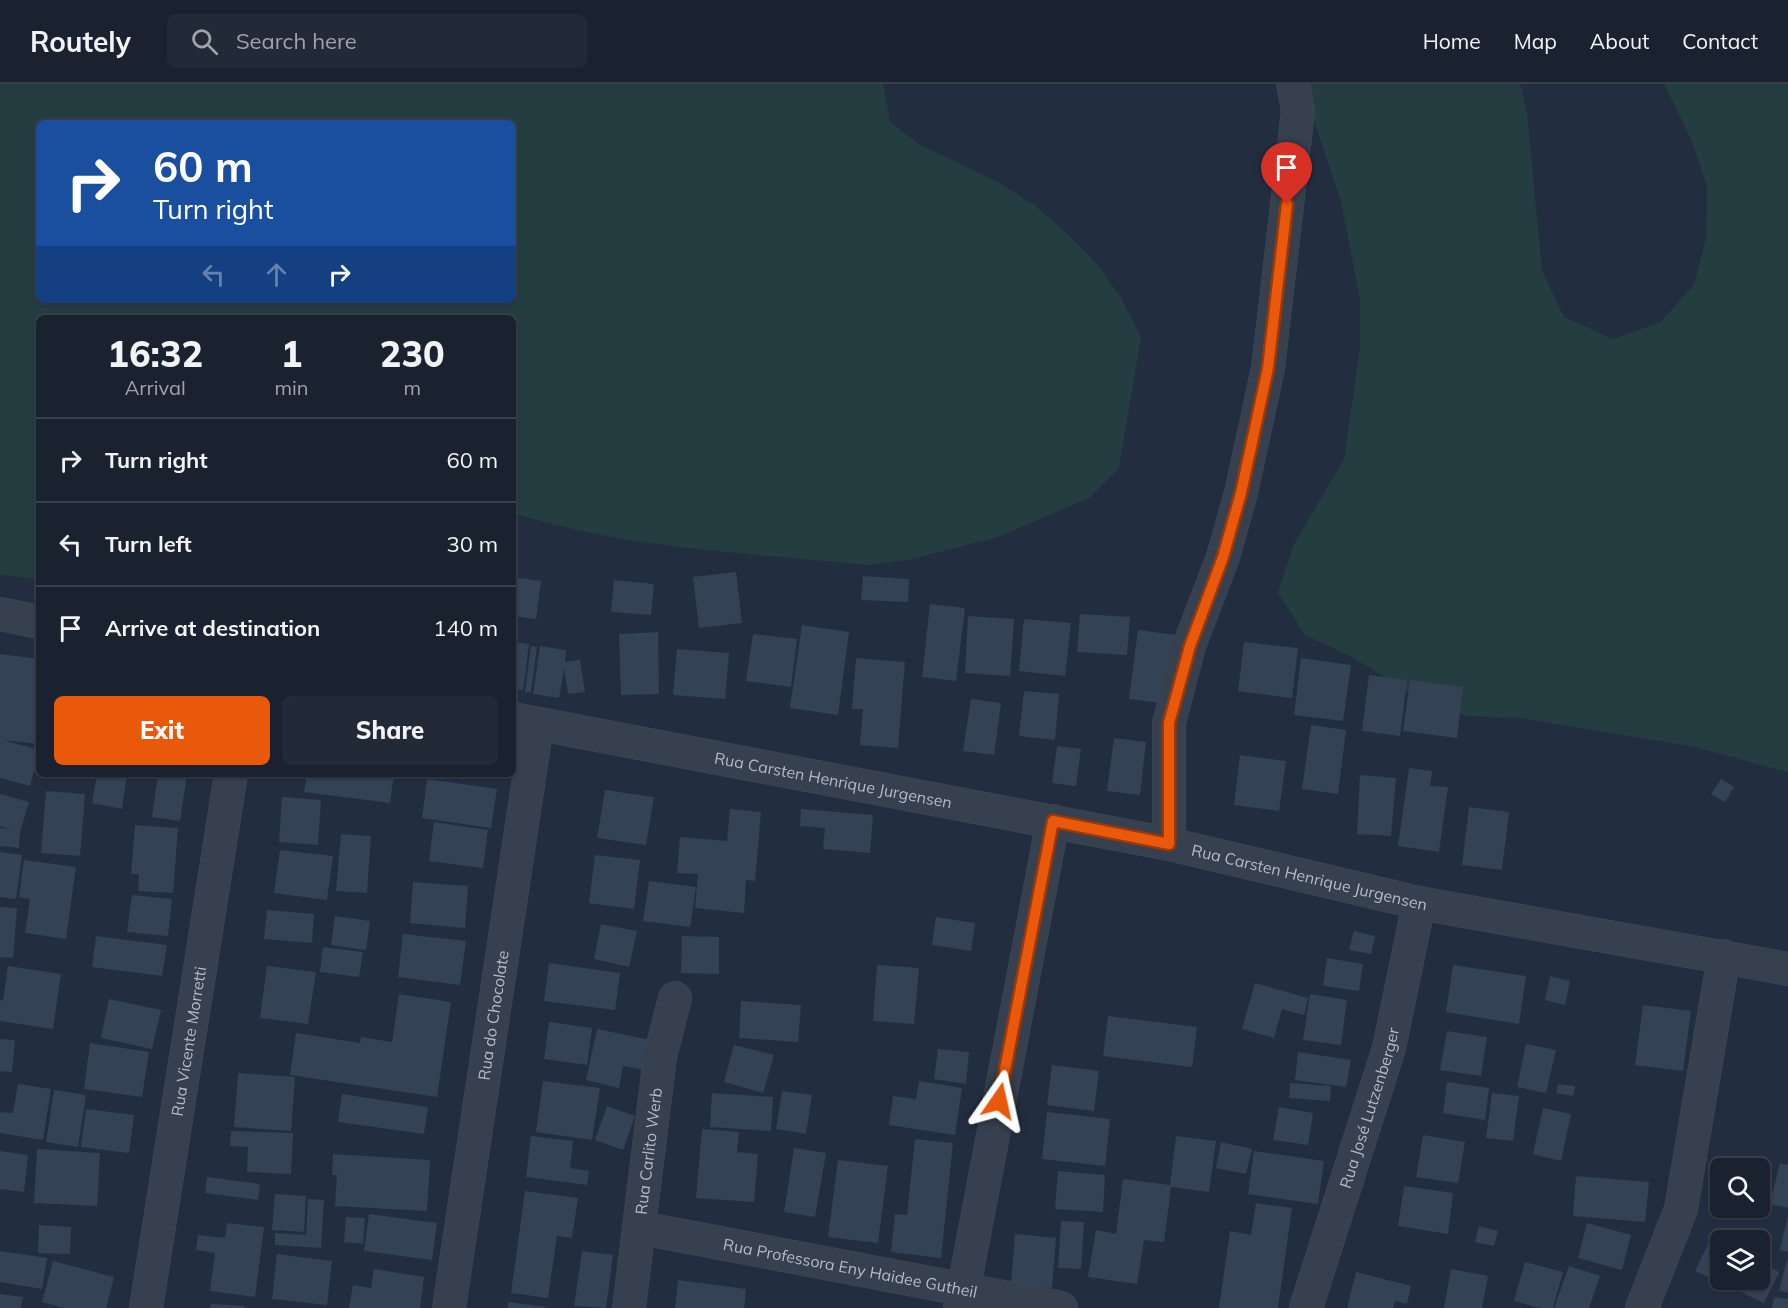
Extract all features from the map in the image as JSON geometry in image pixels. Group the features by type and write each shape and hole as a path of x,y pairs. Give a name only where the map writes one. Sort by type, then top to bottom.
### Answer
{"street":[{"path":"1169,844 1169,723 1190,646 1223,557 1241,493 1268,368 1298,111 1293,84"},
{"path":"0,614 36,621"},
{"name":"Rua Carsten Henrique Jurgensen","path":"525,722 1169,844 1419,903 1788,969"},
{"name":"Rua do Chocolate","path":"449,1308 525,722"},
{"name":"Rua Vicente Morretti","path":"146,1308 231,777"},
{"path":"962,1298 1053,821"},
{"name":"Rua José Lutzenberger","path":"1306,1308 1389,1048 1419,903"},
{"path":"1642,1308 1681,1209 1724,956"},
{"name":"Rua Carlito Werb","path":"629,1308 660,1057 675,998"},
{"name":"Rua Professora Eny Haidee Gutheil","path":"640,1228 962,1298 1060,1308"}],"green space":[{"path":"0,84 883,84 890,122 922,146 996,181 1033,204 1096,263 1120,296 1141,337 1119,468 1089,498 998,537 908,560 868,565 644,542 600,535 516,514 516,315 36,315 36,579 0,575"},
{"path":"1302,84 1520,84 1527,113 1542,271 1564,317 1613,339 1661,322 1694,284 1706,239 1707,186 1692,141 1664,84 1788,84 1788,772 1690,746 1519,718 1468,716 1423,701 1352,657 1305,635 1278,593 1293,546 1344,459 1360,347 1360,300 1341,201"}],"building":[{"path":"736,572 742,623 699,628 693,577"},
{"path":"863,576 909,579 908,602 861,600"},
{"path":"516,577 541,581 536,619 516,616"},
{"path":"614,580 654,584 651,615 611,612"},
{"path":"930,604 965,608 956,681 922,677"},
{"path":"1080,614 1130,617 1127,655 1077,652"},
{"path":"968,616 1014,619 1010,676 965,673"},
{"path":"1024,619 1071,623 1065,676 1019,671"},
{"path":"802,625 849,632 838,715 790,708"},
{"path":"1138,630 1177,635 1168,704 1129,699"},
{"path":"658,632 659,694 621,695 619,634"},
{"path":"753,634 797,639 791,687 746,681"},
{"path":"516,642 529,644 523,690 516,689"},
{"path":"1244,642 1298,648 1292,698 1238,691"},
{"path":"531,646 537,647 531,692 525,692"},
{"path":"540,646 566,650 565,662 580,660 585,692 568,694 564,668 559,698 533,694"},
{"path":"677,649 729,653 725,699 673,695"},
{"path":"0,654 36,659 34,699 36,699 36,744 3,740 36,749 36,762 30,786 0,778"},
{"path":"856,658 905,662 898,748 860,745 863,709 852,709"},
{"path":"1301,658 1351,665 1343,721 1294,715"},
{"path":"1369,675 1407,680 1400,736 1362,731"},
{"path":"1410,680 1463,687 1457,738 1403,731"},
{"path":"1024,691 1059,694 1055,740 1019,736"},
{"path":"971,699 1001,703 994,755 963,751"},
{"path":"1311,725 1346,730 1338,794 1302,789"},
{"path":"1114,738 1146,742 1140,795 1107,791"},
{"path":"1057,746 1081,749 1076,786 1052,783"},
{"path":"1240,755 1286,761 1279,811 1234,805"},
{"path":"1409,768 1432,771 1430,786 1448,787 1439,852 1398,846"},
{"path":"1360,775 1396,778 1391,836 1357,834"},
{"path":"96,777 127,777 122,809 92,803"},
{"path":"158,777 187,777 180,821 152,817"},
{"path":"306,777 394,777 390,803 304,792"},
{"path":"427,779 497,789 491,828 422,818"},
{"path":"1721,779 1734,787 1725,802 1711,794"},
{"path":"605,790 654,797 646,845 597,838"},
{"path":"46,791 85,794 80,856 41,853"},
{"path":"0,794 29,802 20,832 19,848 0,846 0,828 10,829 0,826"},
{"path":"282,797 321,800 318,845 279,842"},
{"path":"1469,807 1509,812 1502,870 1462,865"},
{"path":"730,809 761,812 755,881 746,880 744,913 695,908 698,874 677,873 680,837 727,841"},
{"path":"801,809 873,815 870,853 823,849 825,828 800,826"},
{"path":"434,822 488,830 483,868 429,861"},
{"path":"135,825 178,828 173,893 138,891 139,874 131,874"},
{"path":"341,834 371,836 367,893 336,891"},
{"path":"280,850 333,856 327,900 274,893"},
{"path":"0,852 22,855 16,899 0,897"},
{"path":"595,855 640,860 634,909 589,903"},
{"path":"24,860 76,867 66,939 25,933 30,899 19,897"},
{"path":"649,881 696,887 690,927 643,921"},
{"path":"413,882 468,886 465,928 410,923"},
{"path":"132,895 172,899 168,936 127,932"},
{"path":"0,907 17,908 13,958 0,957"},
{"path":"267,910 314,914 312,943 264,939"},
{"path":"335,916 370,921 366,950 331,945"},
{"path":"936,917 975,923 971,951 932,945"},
{"path":"601,924 637,931 629,967 594,959"},
{"path":"1354,931 1375,936 1371,954 1349,950"},
{"path":"403,934 466,941 460,985 398,977"},
{"path":"96,936 167,945 162,976 92,967"},
{"path":"682,936 719,937 719,974 681,973"},
{"path":"323,947 363,952 359,977 320,972"},
{"path":"1327,958 1363,964 1359,991 1323,986"},
{"path":"549,963 620,973 615,1010 544,1001"},
{"path":"877,965 919,968 914,1024 873,1021"},
{"path":"1453,965 1526,976 1519,1024 1446,1012"},
{"path":"8,966 61,974 53,1029 0,1021 0,1000 3,1001"},
{"path":"267,966 316,972 308,1024 260,1018"},
{"path":"1550,976 1570,981 1565,1005 1545,1000"},
{"path":"1255,983 1308,998 1304,1015 1282,1009 1274,1038 1242,1029"},
{"path":"399,994 451,1002 437,1097 290,1075 296,1033 360,1043 361,1037 392,1042"},
{"path":"1310,994 1347,1000 1341,1045 1303,1040"},
{"path":"109,999 161,1010 152,1049 101,1038"},
{"path":"741,1001 801,1005 798,1042 739,1038"},
{"path":"1643,1005 1691,1011 1683,1071 1635,1065"},
{"path":"1108,1016 1197,1027 1192,1067 1103,1056"},
{"path":"549,1022 592,1028 587,1065 544,1059"},
{"path":"597,1029 655,1041 649,1071 623,1066 619,1088 586,1080"},
{"path":"1447,1031 1487,1037 1481,1076 1440,1070"},
{"path":"0,1039 15,1040 12,1072 0,1071"},
{"path":"90,1043 149,1052 142,1097 84,1089"},
{"path":"1526,1044 1556,1050 1546,1093 1517,1087"},
{"path":"734,1045 774,1055 763,1093 724,1082"},
{"path":"938,1049 969,1052 966,1084 934,1079"},
{"path":"1298,1052 1351,1060 1346,1087 1295,1080"},
{"path":"1052,1065 1099,1071 1094,1111 1047,1105"},
{"path":"238,1073 295,1077 291,1131 234,1127"},
{"path":"543,1081 600,1088 592,1140 536,1132"},
{"path":"919,1081 962,1088 955,1135 889,1125 893,1096 916,1099"},
{"path":"1447,1082 1489,1088 1485,1120 1443,1113"},
{"path":"1290,1083 1331,1086 1330,1101 1289,1098"},
{"path":"18,1084 51,1089 43,1140 0,1133 0,1112 13,1113"},
{"path":"1558,1084 1575,1086 1573,1096 1556,1093"},
{"path":"54,1090 86,1095 78,1147 46,1142"},
{"path":"782,1091 812,1095 806,1134 776,1129"},
{"path":"712,1093 773,1097 771,1131 710,1127"},
{"path":"1492,1093 1519,1096 1513,1141 1486,1138"},
{"path":"342,1094 428,1107 424,1134 338,1122"},
{"path":"607,1106 635,1116 623,1150 595,1140"},
{"path":"1279,1107 1313,1113 1308,1145 1273,1140"},
{"path":"1543,1108 1571,1114 1561,1161 1533,1154"},
{"path":"86,1109 134,1115 129,1153 81,1147"},
{"path":"1047,1112 1110,1119 1105,1166 1042,1159"},
{"path":"702,1129 739,1132 737,1152 758,1154 754,1202 696,1198"},
{"path":"231,1131 293,1133 291,1174 247,1172 248,1147 230,1146"},
{"path":"1423,1135 1465,1142 1458,1183 1416,1177"},
{"path":"531,1136 573,1141 570,1168 589,1171 587,1185 526,1177"},
{"path":"1176,1136 1216,1141 1209,1192 1171,1187 1164,1242 1144,1240 1137,1284 1088,1277 1096,1230 1116,1234 1123,1179 1170,1185"},
{"path":"915,1139 953,1143 941,1258 891,1252 895,1214 907,1215"},
{"path":"1221,1142 1252,1149 1246,1174 1216,1168"},
{"path":"794,1148 826,1153 815,1217 784,1212"},
{"path":"37,1149 100,1153 97,1206 34,1203"},
{"path":"0,1151 28,1155 24,1192 0,1189"},
{"path":"1254,1151 1324,1161 1318,1204 1248,1194"},
{"path":"333,1154 430,1160 427,1211 335,1206 337,1175 332,1175"},
{"path":"838,1160 888,1166 878,1243 828,1237"},
{"path":"1780,1163 1788,1165 1788,1208 1770,1204"},
{"path":"1058,1171 1105,1175 1103,1212 1055,1209"},
{"path":"1576,1176 1649,1182 1645,1222 1573,1216"},
{"path":"207,1177 260,1184 258,1200 205,1193"},
{"path":"1404,1186 1453,1193 1448,1234 1398,1226"},
{"path":"525,1191 578,1198 572,1238 557,1236 548,1298 511,1293"},
{"path":"275,1194 306,1196 304,1232 272,1230"},
{"path":"308,1199 324,1200 321,1248 275,1245 275,1233 306,1235"},
{"path":"1256,1203 1292,1208 1278,1308 1219,1308 1230,1231 1251,1235"},
{"path":"369,1214 437,1223 432,1260 364,1251"},
{"path":"346,1217 365,1218 363,1244 344,1242"},
{"path":"1788,1218 1788,1252 1780,1250"},
{"path":"1061,1221 1084,1222 1081,1269 1058,1268"},
{"path":"227,1223 264,1227 255,1297 210,1291 215,1253 196,1250 198,1235 225,1238"},
{"path":"1587,1223 1631,1235 1622,1270 1578,1258"},
{"path":"39,1225 71,1227 70,1254 38,1253"},
{"path":"1479,1226 1498,1231 1494,1246 1475,1242"},
{"path":"1015,1234 1056,1238 1052,1288 1011,1285"},
{"path":"1710,1240 1710,1278 1695,1271"},
{"path":"0,1251 47,1258 42,1289 0,1282"},
{"path":"582,1251 613,1255 606,1308 574,1306"},
{"path":"277,1254 332,1261 327,1305 272,1299"},
{"path":"1788,1260 1788,1293 1779,1290"},
{"path":"53,1261 114,1277 106,1308 64,1308 42,1302"},
{"path":"1525,1262 1563,1272 1553,1308 1540,1308 1514,1301"},
{"path":"1569,1266 1600,1276 1589,1308 1554,1308"},
{"path":"1770,1268 1779,1272 1764,1303 1736,1290 1770,1290"},
{"path":"374,1269 424,1277 420,1308 349,1308 353,1285 371,1288"},
{"path":"1451,1269 1488,1276 1482,1308 1444,1308"},
{"path":"1356,1272 1411,1286 1407,1304 1395,1301 1393,1308 1347,1308"},
{"path":"678,1280 746,1289 744,1308 675,1308"},
{"path":"0,1294 23,1297 21,1308 0,1308"},
{"path":"1774,1297 1788,1299 1788,1308 1772,1308"},
{"path":"508,1302 546,1307 546,1308 508,1308"},
{"path":"211,1304 244,1306 244,1308 210,1308"}],"route":[{"path":"999,1101 1053,821 1169,844 1169,723 1190,646 1223,557 1241,493 1268,368 1287,204"}]}
